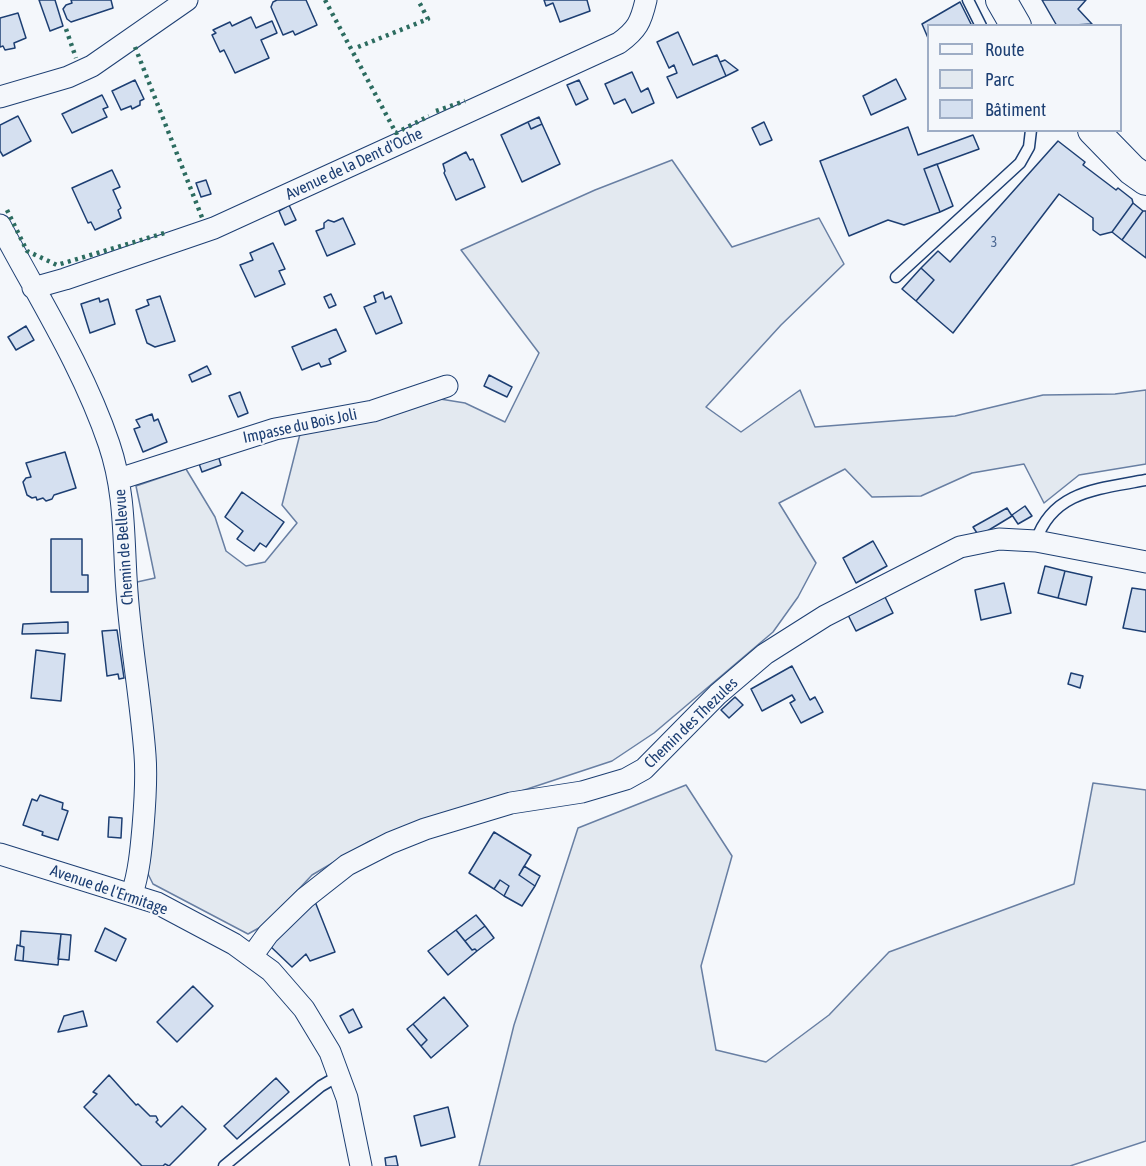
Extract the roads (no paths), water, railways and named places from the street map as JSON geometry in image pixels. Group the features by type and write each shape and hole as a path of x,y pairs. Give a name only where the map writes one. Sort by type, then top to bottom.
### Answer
{"main road":[{"path":"1001,0 1015,24"},
{"path":"1095,132 1125,163 1146,180"}],"street":[{"path":"0,97 68,77 92,66 187,0"},
{"name":"Avenue de la Dent d'Oche","path":"33,288 214,228 619,43 634,32 641,20 646,0"},
{"name":"Chemin de Bellevue","path":"0,225 66,347 96,410 110,446 119,479 124,511 127,591 146,756 146,789 140,859 132,894"},
{"name":"Impasse du Bois Joli","path":"119,479 275,429 374,411 447,386"},
{"name":"Chemin des Thezules","path":"252,956 268,934 305,898 347,865 390,843 465,816 511,803 582,792 626,779 644,769 718,694 765,654 825,616 960,547 999,539 1036,541 1146,562"},
{"name":"Avenue de l'Ermitage","path":"0,854 157,903 252,956 271,971 304,1009 318,1030 340,1075 361,1166"}],"lane":[{"path":"968,0 980,24"},
{"path":"896,277 1020,163 1029,147 1031,132"},
{"path":"1036,541 1041,527 1054,510 1072,497 1089,491 1146,480"},
{"path":"224,1166 321,1086 340,1075"}]}
